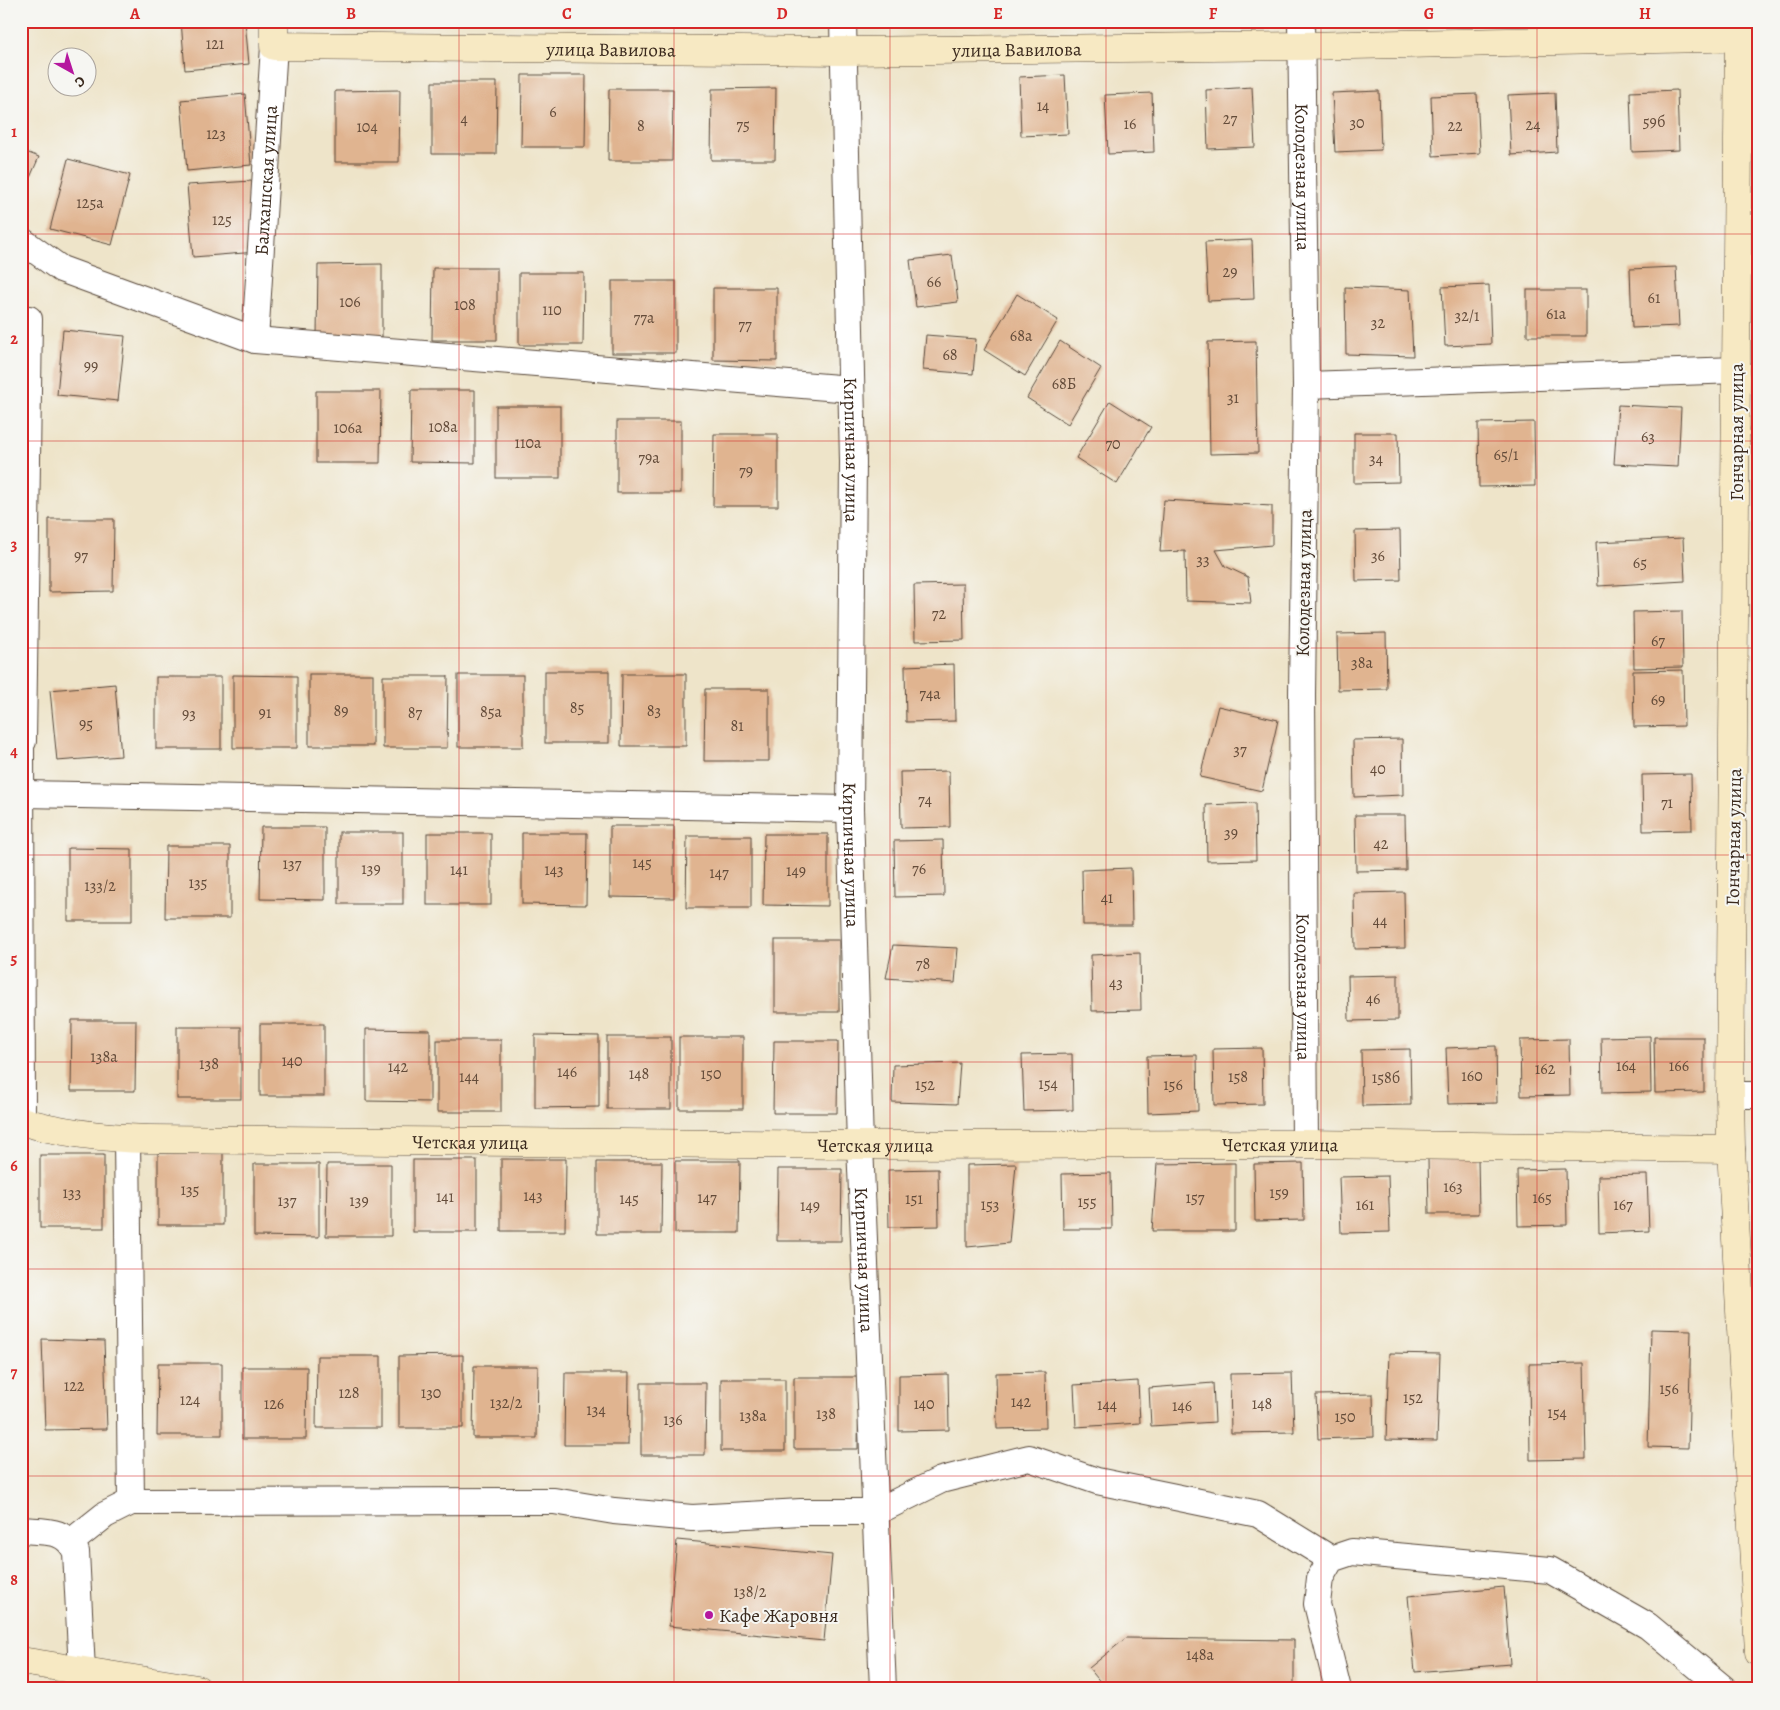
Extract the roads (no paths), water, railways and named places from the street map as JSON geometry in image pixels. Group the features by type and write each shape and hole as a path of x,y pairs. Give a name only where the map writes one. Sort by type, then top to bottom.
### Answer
{"street":[{"name":"Кирпичная улица","path":"843,21 842,51 853,472 850,809 860,1145 883,1689"},
{"name":"улица Вавилова","path":"274,34 842,51 1301,34 1746,32"},
{"name":"Гончарная улица","path":"1746,32 1737,370 1730,1095 1731,1148 1759,1652"},
{"name":"Балхашская улица","path":"256,340 274,34"},
{"name":"Колодезная улица","path":"1301,34 1306,385 1302,695 1305,1144"},
{"path":"21,240 61,269 256,340 852,389"},
{"path":"21,1121 22,741 28,319"},
{"path":"1306,385 1737,370"},
{"path":"22,794 850,809"},
{"path":"1730,1095 1759,1095"},
{"name":"Четская улица","path":"21,1121 38,1126 127,1138 860,1145 1305,1144 1731,1148"},
{"path":"127,1138 131,1502"},
{"path":"71,1542 105,1515 131,1502 554,1501 614,1511 692,1518 801,1512 876,1512 941,1480 1029,1458 1097,1481 1258,1514 1331,1559"},
{"path":"21,1530 62,1534 71,1542 76,1552 82,1670"},
{"path":"1338,1689 1317,1604 1320,1578 1331,1559 1352,1552 1550,1570 1648,1626 1724,1689"},
{"path":"21,1661 197,1689"}],"place":[{"name":"Кафе Жаровня","path":"709,1615"}]}
